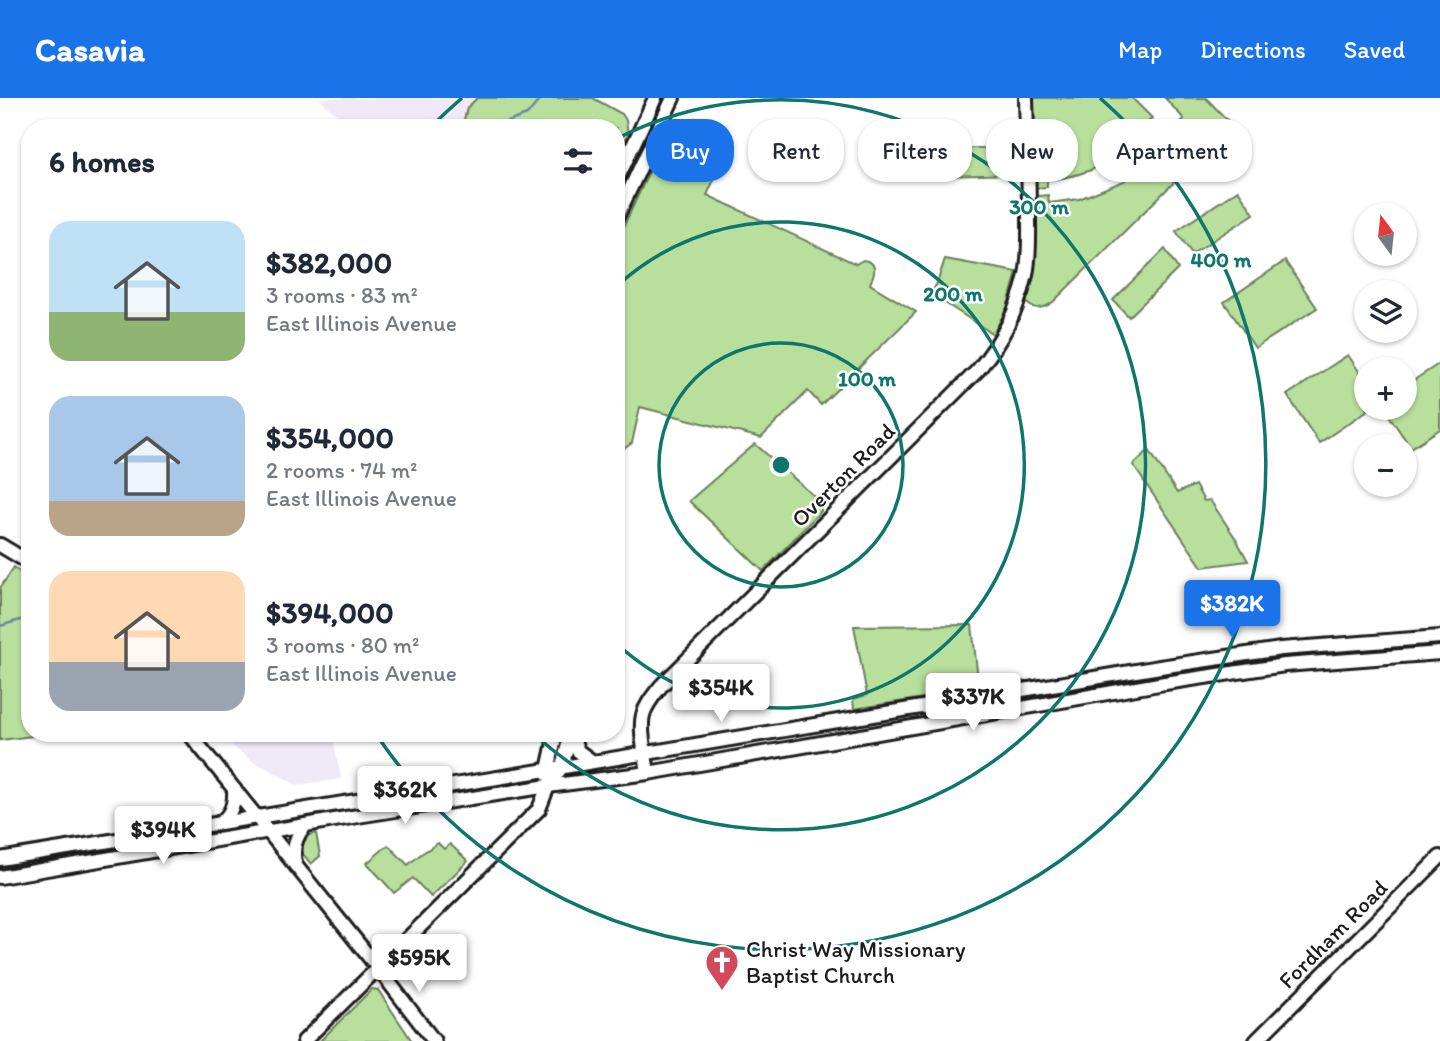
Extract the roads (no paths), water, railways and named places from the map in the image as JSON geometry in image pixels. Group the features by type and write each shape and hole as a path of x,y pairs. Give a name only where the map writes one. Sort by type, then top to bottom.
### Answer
{"main road":[{"path":"625,163 655,98"},
{"path":"625,199 673,98"},
{"name":"Overton Road","path":"648,773 643,715 661,686 978,370 1003,335 1018,301 1029,254 1026,98"},
{"path":"0,545 21,557"},
{"path":"0,859 562,768 1163,666 1282,649 1440,637"},
{"path":"0,877 423,806 648,773 1165,683 1285,665 1440,653"},
{"path":"196,742 434,1041"},
{"path":"548,786 548,770 554,742"},
{"path":"304,1041 539,809 548,786 562,768 569,742"},
{"path":"574,742 578,751 593,762"},
{"path":"219,823 225,820 232,808 234,788"},
{"path":"421,789 423,806"},
{"path":"295,863 295,840 306,825"},
{"path":"106,842 109,858"},
{"name":"Fordham Road","path":"1256,1041 1440,857"}],"waterway":[{"path":"516,119 527,115 541,98"},
{"path":"0,626 21,620"}],"place":[{"name":"Christ Way Missionary Baptist Church","path":"722,992"}]}
